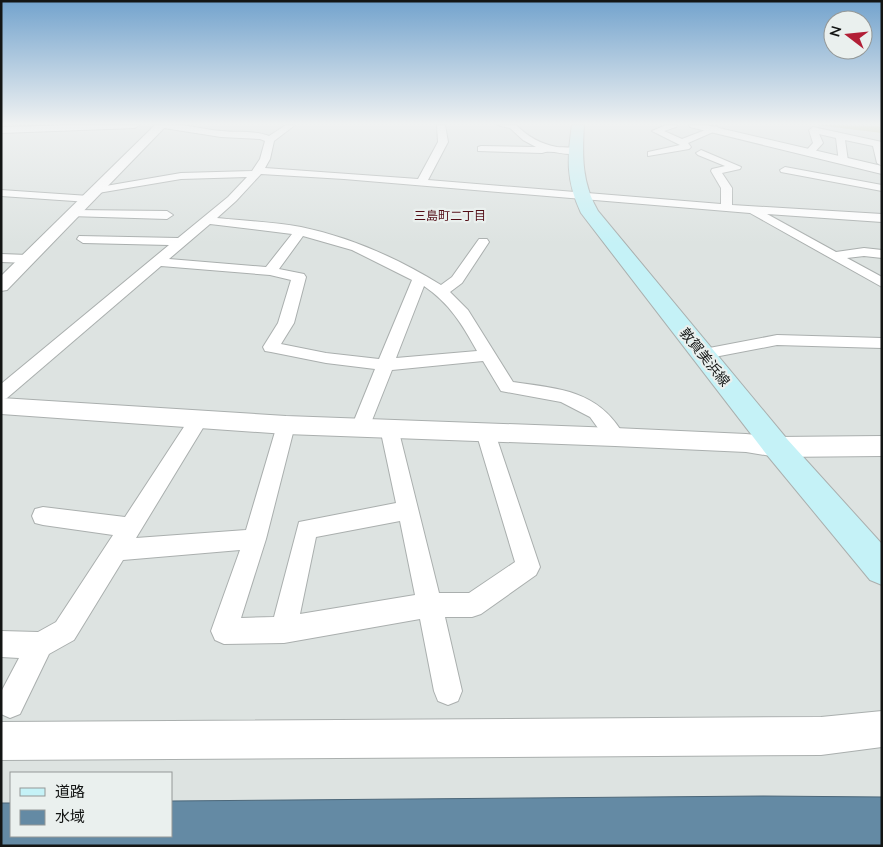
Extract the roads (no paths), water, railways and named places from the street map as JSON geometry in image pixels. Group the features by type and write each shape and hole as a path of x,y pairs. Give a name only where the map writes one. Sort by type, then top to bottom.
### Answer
{"main road":[{"name":"敦賀美浜線","path":"570,165 580,196 602,229 704,354 776,447 882,569"}],"street":[{"path":"1,286 124,165"},
{"path":"1,394 160,262 205,220 232,199 258,173 263,165"},
{"path":"421,182 431,165"},
{"path":"726,208 730,197 727,186 716,171 736,167 730,165"},
{"path":"858,165 882,170"},
{"path":"785,170 882,188"},
{"path":"1,193 94,195 181,176 258,173 344,176 726,208 882,218"},
{"path":"752,210 882,283"},
{"path":"74,214 167,215"},
{"path":"205,220 300,231 357,247 420,278 442,292 463,313 507,387 565,396 596,412 615,437"},
{"path":"270,271 300,231"},
{"path":"83,238 182,242"},
{"path":"442,292 457,280 483,242"},
{"path":"835,256 864,252 882,254"},
{"path":"1,258 28,259"},
{"path":"160,262 270,271 299,277 286,323 271,347 326,358 386,365 487,355"},
{"path":"360,428 420,278"},
{"path":"704,354 777,340 882,343"},
{"path":"1,406 286,425 615,437 746,443 776,447 882,446"},
{"path":"1,644 40,645 65,631 200,418"},
{"path":"286,425 255,539 224,631 284,630 430,605 472,605 528,568 486,432"},
{"path":"390,428 448,690"},
{"path":"284,630 307,528 409,510"},
{"path":"43,516 131,528"},
{"path":"117,550 255,539"},
{"path":"10,704 40,645"},
{"path":"1,741 821,736 882,729"}],"water":[{"path":"763,796 882,797 882,846 1,846 1,803 10,803 10,837 172,837 172,801"}],"district":[{"name":"三島町二丁目","path":"450,216"}]}
